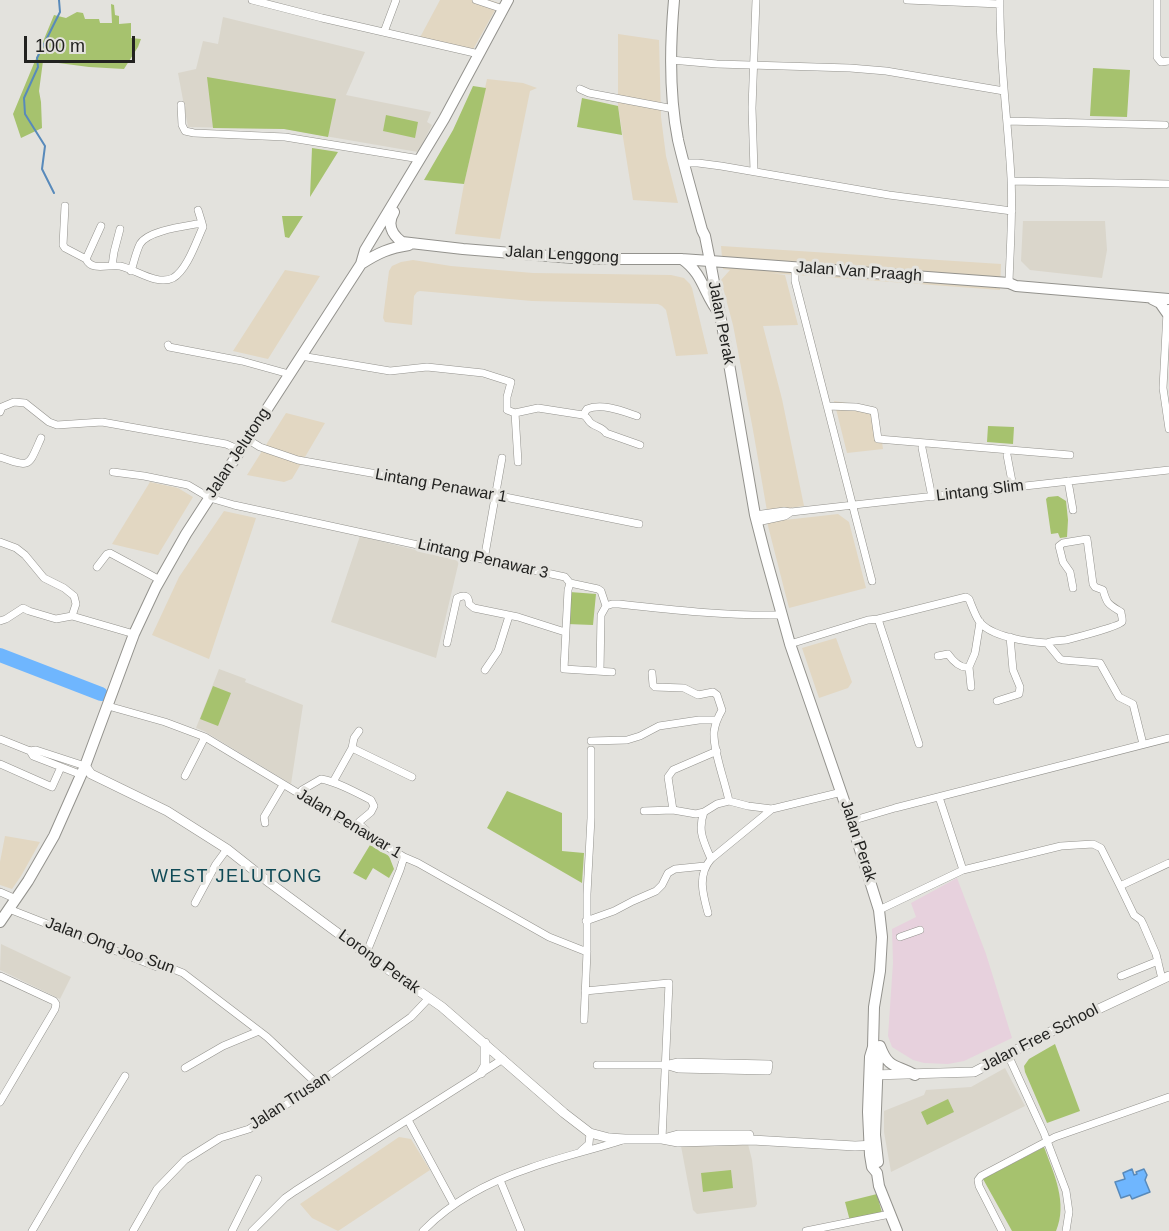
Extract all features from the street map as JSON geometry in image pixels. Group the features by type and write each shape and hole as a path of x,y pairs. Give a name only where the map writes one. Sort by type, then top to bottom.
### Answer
{"main road":[{"name":"Jalan Perak","path":"674,0 671,60 678,139 705,236 706,260 720,315 756,518 790,644 842,792 879,910 882,937 873,1033 873,1047 878,1057 873,1075 868,1127 879,1166 877,1173 879,1186 897,1231"},
{"name":"Jalan Jelutong","path":"0,922 42,859 86,772 135,634 160,580 186,534 361,264 365,250 449,110 505,4"},
{"name":"Jalan Lenggong","path":"449,110 450,116 390,219 391,230 402,242 573,258 706,260"},
{"name":"Jalan Lenggong","path":"361,264 388,249 415,244"},
{"path":"681,259 698,274 713,306 720,315"},
{"name":"Jalan Van Praagh","path":"706,260 1009,283 1016,286 1168,302"},
{"name":"Jalan Van Praagh","path":"1009,283 1016,280 1168,302"},
{"path":"873,1033 887,1061 915,1075"},
{"name":"Jalan Perak","path":"872,1145 873,1075"}],"street":[{"path":"252,0 479,54"},
{"path":"384,32 396,0"},
{"path":"476,0 505,4"},
{"path":"669,0 673,12"},
{"path":"754,171 752,108 756,0"},
{"path":"907,0 1000,2 1004,91 1012,181 1009,283"},
{"path":"1157,1 1157,57 1161,62 1169,62"},
{"path":"671,60 886,71 1004,91"},
{"path":"580,89 589,93 674,109"},
{"path":"181,105 182,125 185,131 285,137 420,159"},
{"path":"1007,120 1165,125"},
{"path":"684,163 754,171 889,195 1012,211"},
{"path":"1012,181 1169,184"},
{"path":"65,206 63,245 65,248 86,259 92,266 120,266 164,280 175,277 190,255 203,227 198,210"},
{"path":"131,271 140,244 148,236 202,223"},
{"path":"86,259 101,226"},
{"path":"112,266 120,229"},
{"path":"795,267 795,281 872,581"},
{"path":"1168,302 1163,388 1169,429"},
{"path":"168,345 289,374"},
{"path":"301,356 390,371 427,367 483,373 511,382 507,397 507,410 515,413 538,408 583,415 590,422 603,428 606,433 640,445"},
{"path":"0,412 2,407 14,402 24,403 49,422 57,425 102,422 226,444 240,450"},
{"path":"827,406 871,410 875,414 878,439 1070,455"},
{"path":"583,415 587,409 594,407 612,408 637,416"},
{"path":"515,413 518,462"},
{"path":"0,457 21,464 27,463 32,459 41,438"},
{"name":"Lintang Penawar 1","path":"247,439 260,447 298,460 495,495 639,524"},
{"path":"922,448 932,497"},
{"path":"1007,455 1013,488"},
{"path":"484,560 502,458"},
{"name":"Lintang Slim","path":"756,518 784,510 791,512 853,506 1169,470"},
{"name":"Lintang Penawar 3","path":"113,471 188,485 210,498 234,505 565,577 570,583 601,591 606,606"},
{"path":"1068,481 1073,510"},
{"path":"790,644 867,620 966,597 980,622 993,632 1010,637 1047,643 1121,624 1123,619 1120,612 1107,602 1103,590 1093,585 1087,539 1063,543 1059,546 1063,562 1070,572 1073,588"},
{"path":"0,542 16,548 25,555 44,578 74,596 76,604 72,616"},
{"path":"97,567 110,553 160,580"},
{"path":"570,583 564,669 612,672"},
{"path":"447,643 457,598 461,596 469,598 471,607 518,617 565,632"},
{"path":"600,671 601,615 606,606 612,604 695,612 781,615"},
{"path":"0,621 23,608 56,619 72,616 135,634"},
{"path":"485,670 498,651 509,616"},
{"path":"878,619 919,744"},
{"path":"971,687 969,667 975,653 980,622"},
{"path":"997,701 1018,694 1020,687 1013,670 1010,637"},
{"path":"1047,643 1063,660 1100,663 1119,697 1132,704 1143,744"},
{"path":"938,656 948,654 956,664 965,668 969,667"},
{"path":"652,673 655,687 684,688 698,694 715,693 722,710 716,720 714,731 729,801"},
{"name":"Jalan Penawar 1","path":"108,706 165,722 205,737 404,857 549,937 587,952"},
{"path":"591,741 627,740 659,726 716,720"},
{"path":"333,782 359,731"},
{"path":"185,776 205,737"},
{"path":"851,821 1169,738"},
{"path":"0,739 30,751 36,750 86,772"},
{"path":"352,748 412,777"},
{"path":"584,1020 591,750"},
{"path":"30,751 33,756 61,767 86,772"},
{"path":"673,810 668,777 670,774 673,770 717,751"},
{"path":"0,764 52,787 61,767"},
{"name":"Lorong Perak","path":"86,772 167,811 227,849 366,954 442,1007 573,1121 590,1133 609,1138 662,1139 678,1142 752,1140 872,1145"},
{"path":"302,790 321,780 333,782 371,800 374,806 371,812 359,822 360,825 402,851 404,857 400,870 366,954"},
{"path":"265,823 264,816 284,784"},
{"path":"645,811 673,810 696,813 729,801 772,809 842,792"},
{"path":"939,797 963,870"},
{"path":"708,913 702,881 705,866 772,809"},
{"path":"704,812 700,827 701,837 711,860"},
{"path":"879,910 963,870 1061,846 1093,844 1101,848 1134,915 1141,920 1165,978"},
{"path":"195,903 216,864 227,849"},
{"path":"1120,886 1169,863"},
{"path":"586,921 614,911 656,891 668,873 675,869 705,866"},
{"path":"0,892 16,899"},
{"name":"Jalan Ong Joo Sun","path":"9,909 157,967 168,967 183,973 259,1031 317,1084"},
{"path":"900,937 920,930"},
{"path":"1121,976 1158,961"},
{"path":"0,976 56,1004 0,1102"},
{"name":"Jalan Free School","path":"873,1075 974,1072 1060,1027 1165,978"},
{"path":"585,991 669,983 662,1139"},
{"name":"Jalan Trusan","path":"133,1231 157,1189 185,1160 219,1138 249,1129 259,1123 411,1017 429,998"},
{"path":"185,1068 223,1046 259,1031"},
{"path":"481,1073 485,1066 485,1043"},
{"path":"1008,1055 1066,1191 1069,1212 1066,1231"},
{"path":"252,1231 294,1191 503,1059"},
{"path":"597,1065 665,1065 678,1062 769,1064 768,1071 678,1069 665,1065"},
{"path":"32,1231 125,1076"},
{"path":"1002,1231 979,1186 979,1178 993,1168 1054,1137 1169,1097"},
{"path":"408,1119 454,1205"},
{"name":"Lorong Perak","path":"662,1139 678,1135 736,1135 855,1140 865,1136 868,1127"},
{"path":"576,1154 589,1144 590,1133"},
{"path":"423,1231 454,1205 500,1180 528,1168 625,1139"},
{"path":"232,1231 258,1179"},
{"path":"500,1180 521,1231"},
{"path":"806,1231 890,1214"}],"shaded area":[{"path":"440,0 490,0 499,3 470,55 417,43"},
{"path":"223,17 365,52 346,95 431,112 427,122 432,125 418,152 284,129 188,127 178,73 196,69 203,41 218,44"},
{"path":"618,34 659,40 661,117 666,156 678,203 633,200 618,106"},
{"path":"487,79 523,83 537,88 530,91 500,239 455,234"},
{"path":"1023,221 1105,221 1107,250 1102,278 1030,270 1021,261"},
{"path":"721,246 1001,264 1000,290 770,273 785,275 798,325 763,326 782,399 804,506 767,511 733,325 721,280 730,270 723,269"},
{"path":"413,260 451,266 533,273 671,275 684,278 692,288 708,354 676,356 666,310 658,304 532,301 420,291 414,296 412,325 385,322 383,318 389,271 392,266"},
{"path":"285,270 320,276 268,359 233,351"},
{"path":"834,401 877,408 883,449 847,453"},
{"path":"286,413 325,423 292,479 284,482 247,475"},
{"path":"150,482 178,488 193,497 158,555 112,544"},
{"path":"224,511 256,518 209,659 152,635 179,577"},
{"path":"838,514 849,522 866,588 789,608 767,522"},
{"path":"360,536 459,561 436,658 331,622"},
{"path":"836,638 852,682 848,688 819,698 802,648"},
{"path":"219,669 303,705 291,784 196,728"},
{"path":"5,836 40,842 12,889 0,885 0,862"},
{"path":"957,878 986,954 1012,1038 964,1061 948,1064 924,1063 913,1060 892,1047 888,1036 893,963 892,929 916,917 911,903"},
{"path":"1,944 71,977 60,999 0,970"},
{"path":"1005,1068 1025,1106 891,1172 884,1132 884,1111 924,1095 926,1090 971,1087"},
{"path":"399,1137 411,1139 430,1170 338,1231 312,1218 300,1204"},
{"path":"748,1144 757,1204 755,1207 697,1214 693,1210 681,1146"}],"green space":[{"path":"111,4 114,5 115,15 119,16 119,24 131,23 131,38 141,39 124,69 43,61 39,91 42,128 21,138 13,114 54,15 66,18 77,12 83,13 85,19 99,19 100,23 112,23"},
{"path":"1093,68 1130,70 1127,117 1090,116"},
{"path":"207,77 336,99 328,137 284,129 213,128"},
{"path":"473,86 486,88 464,184 424,180 453,130"},
{"path":"582,98 618,106 622,135 577,127"},
{"path":"386,115 418,122 415,138 383,131"},
{"path":"312,148 338,152 310,197"},
{"path":"282,216 303,216 289,238 285,237"},
{"path":"988,426 1014,427 1013,444 987,442"},
{"path":"1058,496 1066,501 1068,520 1067,537 1060,538 1058,533 1051,534 1046,499"},
{"path":"570,592 596,594 593,625 567,624"},
{"path":"213,686 231,693 218,726 200,719"},
{"path":"507,791 562,813 562,851 584,853 582,883 487,828"},
{"path":"370,845 389,856 394,869 389,878 373,868 366,880 353,873"},
{"path":"1055,1044 1080,1111 1047,1123 1024,1066 1029,1059"},
{"path":"948,1099 954,1112 927,1125 921,1112"},
{"path":"1044,1147 1060,1199 1061,1210 1056,1231 1012,1231 983,1179"},
{"path":"731,1170 733,1188 703,1192 701,1173"},
{"path":"877,1194 882,1213 850,1221 845,1202"}],"water":[{"path":"1132,1169 1134,1175 1144,1169 1147,1175 1145,1180 1150,1192 1132,1199 1130,1195 1121,1198 1115,1182 1125,1179 1123,1173"}],"waterway":[{"path":"54,193 42,169 45,146 25,114 24,98 38,67 37,58 60,12 59,0"},
{"path":"0,655 101,694"}],"district":[{"name":"WEST JELUTONG","path":"237,877"}]}
